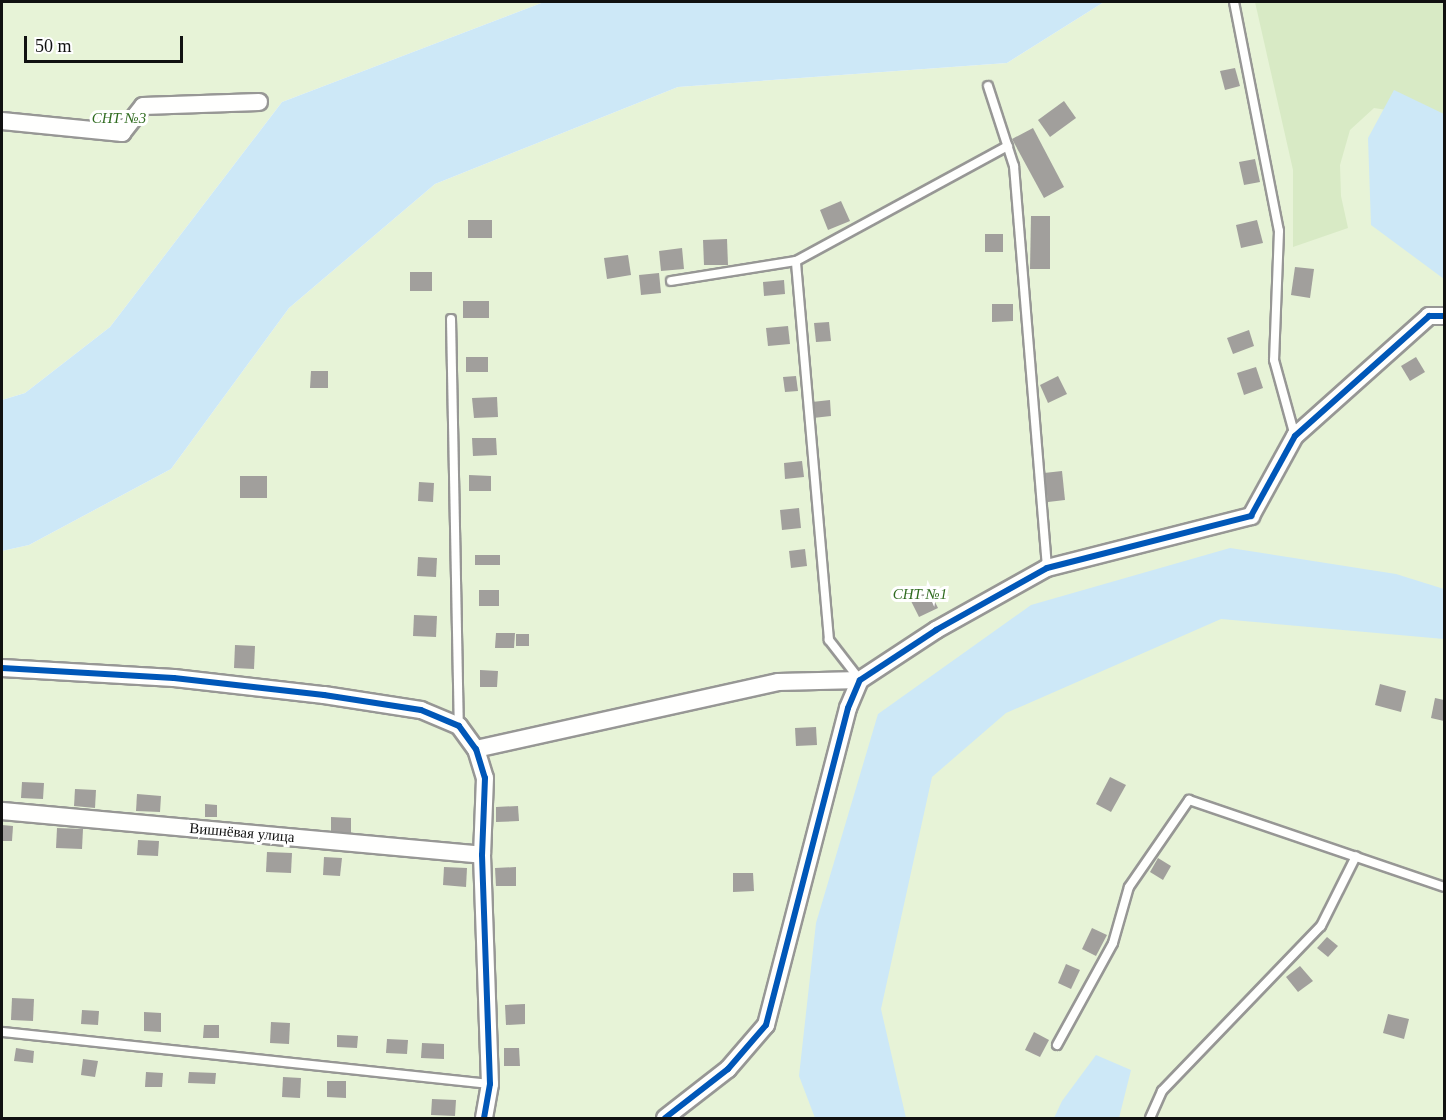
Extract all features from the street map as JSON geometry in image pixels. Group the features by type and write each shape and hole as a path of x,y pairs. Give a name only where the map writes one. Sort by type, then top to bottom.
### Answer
{"street":[{"path":"2,121 122,133 143,106 259,102"},
{"path":"476,749 778,682 860,680 936,630 1047,568 1251,516 1295,436 1428,316 1444,316"},
{"path":"2,668 174,678 324,695 421,710 459,726 476,749 485,778 482,855 490,1084 484,1119"},
{"path":"665,1119 728,1069 766,1025 848,708 860,680"},
{"name":"Вишнёвая улица","path":"2,811 482,855"}],"lane":[{"path":"1234,2 1279,231 1274,360 1295,436"},
{"path":"988,86 1014,166 1047,568"},
{"path":"671,281 796,261 1008,146"},
{"path":"796,261 829,640 860,680"},
{"path":"451,319 459,726"},
{"path":"1057,1045 1113,943 1129,886 1189,800 1444,887"},
{"path":"1150,1119 1162,1091 1321,926 1356,856"},
{"path":"2,1032 490,1084"}],"green space":[{"name":"СНТ №3","path":"2,2 544,2 282,102 110,327 25,393 2,400"},
{"name":"СНТ №1","path":"1104,2 1444,2 1444,1118 2,1118 2,551 29,545 171,469 289,308 435,184 678,87 1007,63"},
{"path":"1255,2 1444,2 1444,119 1374,108 1350,130 1340,165 1341,196 1348,228 1293,247 1293,170"}],"water":[{"path":"544,2 1104,2 1007,63 678,87 435,184 289,308 171,469 29,545 2,551 2,400 25,393 110,327 282,102"},
{"path":"1394,90 1444,114 1444,279 1371,225 1368,138"},
{"path":"1230,548 1396,574 1444,589 1444,639 1221,619 1006,713 932,777 881,1009 906,1118 815,1118 799,1076 816,923 878,714 1031,605"},
{"path":"1096,1055 1131,1070 1119,1118 1054,1118 1062,1101"}],"building":[{"path":"1235,68 1240,86 1225,90 1220,71"},
{"path":"1064,101 1076,118 1050,137 1038,120"},
{"path":"1033,128 1064,187 1044,198 1012,139"},
{"path":"1255,159 1260,182 1244,185 1239,162"},
{"path":"841,201 850,221 828,230 820,210"},
{"path":"1031,216 1050,216 1050,269 1030,269"},
{"path":"468,220 492,220 492,238 468,238"},
{"path":"1257,220 1263,243 1241,248 1236,225"},
{"path":"985,234 1003,234 1003,252 985,252"},
{"path":"727,239 728,265 704,265 703,240"},
{"path":"682,248 684,269 661,271 659,251"},
{"path":"628,255 631,275 607,279 604,258"},
{"path":"1295,267 1314,269 1310,298 1291,295"},
{"path":"410,272 432,272 432,291 410,291"},
{"path":"659,273 661,293 641,295 639,275"},
{"path":"784,280 785,294 764,296 763,282"},
{"path":"463,301 489,301 489,318 463,318"},
{"path":"992,304 1013,304 1013,321 992,322"},
{"path":"829,322 831,341 816,342 814,323"},
{"path":"788,326 790,344 768,346 766,328"},
{"path":"1249,330 1254,346 1233,354 1227,338"},
{"path":"466,357 488,357 488,372 466,372"},
{"path":"1416,357 1425,372 1410,381 1401,366"},
{"path":"1256,367 1263,388 1244,395 1237,373"},
{"path":"311,371 328,371 328,388 310,388"},
{"path":"796,376 798,391 785,392 783,377"},
{"path":"1058,376 1067,394 1048,403 1040,385"},
{"path":"497,397 498,417 474,418 472,398"},
{"path":"830,400 831,416 813,418 812,402"},
{"path":"472,438 496,438 497,455 473,456"},
{"path":"802,461 804,477 785,479 784,463"},
{"path":"1062,471 1065,500 1048,502 1044,473"},
{"path":"469,475 491,476 491,491 469,491"},
{"path":"240,476 267,476 267,498 240,498"},
{"path":"419,482 434,483 433,502 418,501"},
{"path":"799,508 801,528 782,530 780,510"},
{"path":"805,549 807,566 791,568 789,551"},
{"path":"475,555 500,555 500,565 475,565"},
{"path":"418,557 437,558 436,577 417,576"},
{"path":"479,590 499,590 499,606 479,606"},
{"path":"929,590 938,608 919,617 910,599"},
{"path":"414,615 437,616 436,637 413,636"},
{"path":"496,633 515,633 514,648 495,648"},
{"path":"516,634 529,634 529,646 516,646"},
{"path":"235,645 255,646 254,669 234,668"},
{"path":"480,670 498,671 497,687 480,687"},
{"path":"1380,684 1406,691 1401,712 1375,705"},
{"path":"1435,698 1444,700 1444,721 1431,718"},
{"path":"816,727 817,745 796,746 795,728"},
{"path":"1110,777 1126,785 1111,812 1096,804"},
{"path":"22,782 44,783 43,799 21,798"},
{"path":"75,789 96,790 95,808 74,806"},
{"path":"137,794 161,796 160,812 136,811"},
{"path":"205,804 217,805 217,817 205,817"},
{"path":"518,806 519,821 496,822 496,807"},
{"path":"331,817 351,818 351,833 331,831"},
{"path":"2,825 13,826 12,841 2,841"},
{"path":"57,828 83,829 82,849 56,848"},
{"path":"138,840 159,841 158,856 137,855"},
{"path":"267,852 292,853 291,873 266,872"},
{"path":"324,857 342,858 340,876 323,875"},
{"path":"1158,858 1171,866 1163,880 1150,872"},
{"path":"444,867 467,868 466,887 443,885"},
{"path":"516,867 516,886 496,886 495,868"},
{"path":"733,873 753,873 754,891 733,892"},
{"path":"1092,928 1107,935 1096,956 1082,949"},
{"path":"1327,937 1338,946 1328,957 1317,948"},
{"path":"1066,964 1080,970 1071,989 1058,983"},
{"path":"1300,966 1313,981 1298,992 1286,977"},
{"path":"12,998 34,999 33,1021 11,1020"},
{"path":"525,1004 525,1024 506,1025 505,1005"},
{"path":"82,1010 99,1011 98,1025 81,1024"},
{"path":"144,1012 161,1013 161,1032 144,1031"},
{"path":"1388,1014 1409,1019 1404,1039 1383,1033"},
{"path":"271,1022 290,1023 289,1044 270,1043"},
{"path":"204,1025 219,1025 219,1038 203,1038"},
{"path":"1034,1032 1049,1040 1040,1057 1025,1050"},
{"path":"337,1035 358,1036 357,1048 337,1047"},
{"path":"387,1039 408,1040 407,1054 386,1053"},
{"path":"422,1043 444,1044 444,1059 421,1058"},
{"path":"16,1048 34,1051 33,1063 14,1061"},
{"path":"504,1048 519,1048 520,1066 504,1066"},
{"path":"83,1059 98,1061 95,1077 81,1075"},
{"path":"146,1072 163,1073 162,1087 145,1087"},
{"path":"189,1072 216,1073 215,1084 188,1083"},
{"path":"283,1077 301,1078 300,1098 282,1097"},
{"path":"327,1081 346,1081 346,1098 327,1097"},
{"path":"432,1099 456,1100 455,1116 431,1115"}],"cycle path":[{"path":"665,1118 728,1069 766,1025 848,708 860,680 936,630 1047,568 1251,516 1295,436 1429,316 1444,316"},
{"path":"2,668 174,678 324,695 421,710 459,726 476,749 485,778 482,855 490,1084 484,1118"}]}
